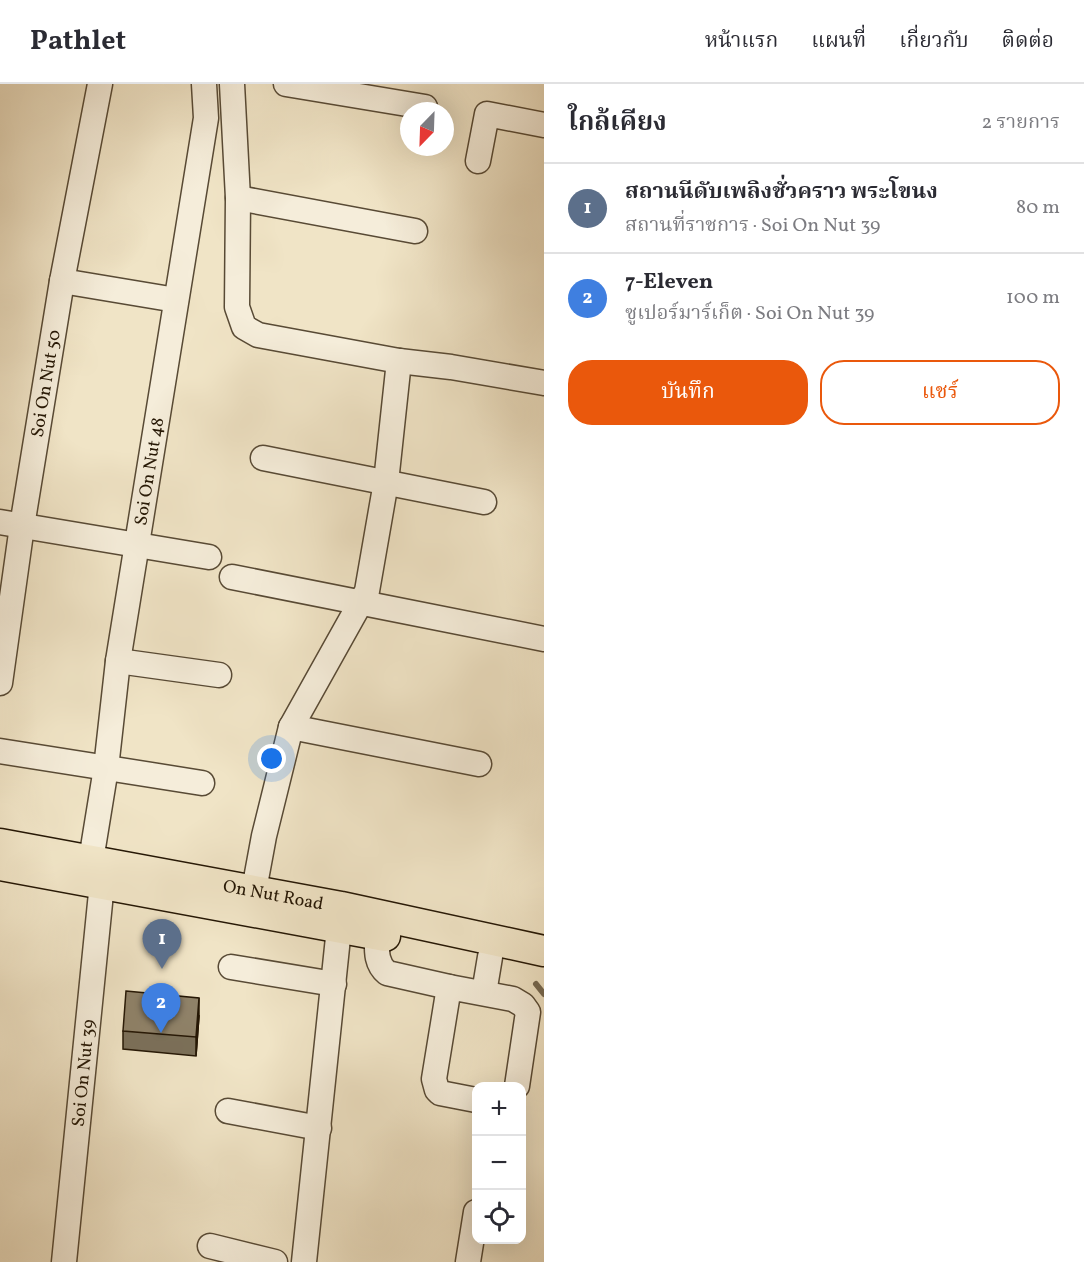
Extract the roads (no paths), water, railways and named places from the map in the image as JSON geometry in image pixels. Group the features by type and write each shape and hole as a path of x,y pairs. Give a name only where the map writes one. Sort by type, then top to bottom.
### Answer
{"main road":[{"name":"On Nut Road","path":"0,844 97,872 340,917 544,951"},
{"name":"On Nut Road","path":"0,865 97,872"},
{"name":"On Nut Road","path":"340,917 377,934 544,969"}],"street":[{"name":"Soi On Nut 50","path":"0,683 11,524 62,281 100,84"},
{"name":"Soi On Nut 48","path":"97,872 105,768 118,661 206,118 204,84"},
{"path":"232,84 238,198 237,307 244,327 258,335 399,361 451,367 544,383"},
{"path":"286,84 400,103"},
{"path":"478,161 487,114 544,125"},
{"path":"238,198 415,231"},
{"path":"62,281 176,300"},
{"path":"252,901 264,836 291,727 367,591 386,482 399,361"},
{"path":"263,458 484,502"},
{"path":"11,524 209,557"},
{"path":"232,578 544,639"},
{"path":"118,661 219,675"},
{"path":"291,727 478,764"},
{"path":"0,751 202,783"},
{"name":"Soi On Nut 39","path":"64,1262 97,872"},
{"path":"304,1262 340,917"},
{"path":"377,934 378,960 380,967 387,973 518,1001 528,1012 518,1082"},
{"path":"484,993 490,957"},
{"path":"231,967 334,984"},
{"path":"449,987 435,1084 440,1093 472,1099"},
{"path":"228,1111 319,1128"},
{"path":"468,1262 472,1240"},
{"path":"210,1246 274,1262"}],"waterway":[{"path":"536,984 544,994"}],"place":[{"name":"สถานนีดับเพลิงชั่วคราว พระโขนง","path":"162,969"},
{"name":"7-Eleven","path":"161,1033"}]}
